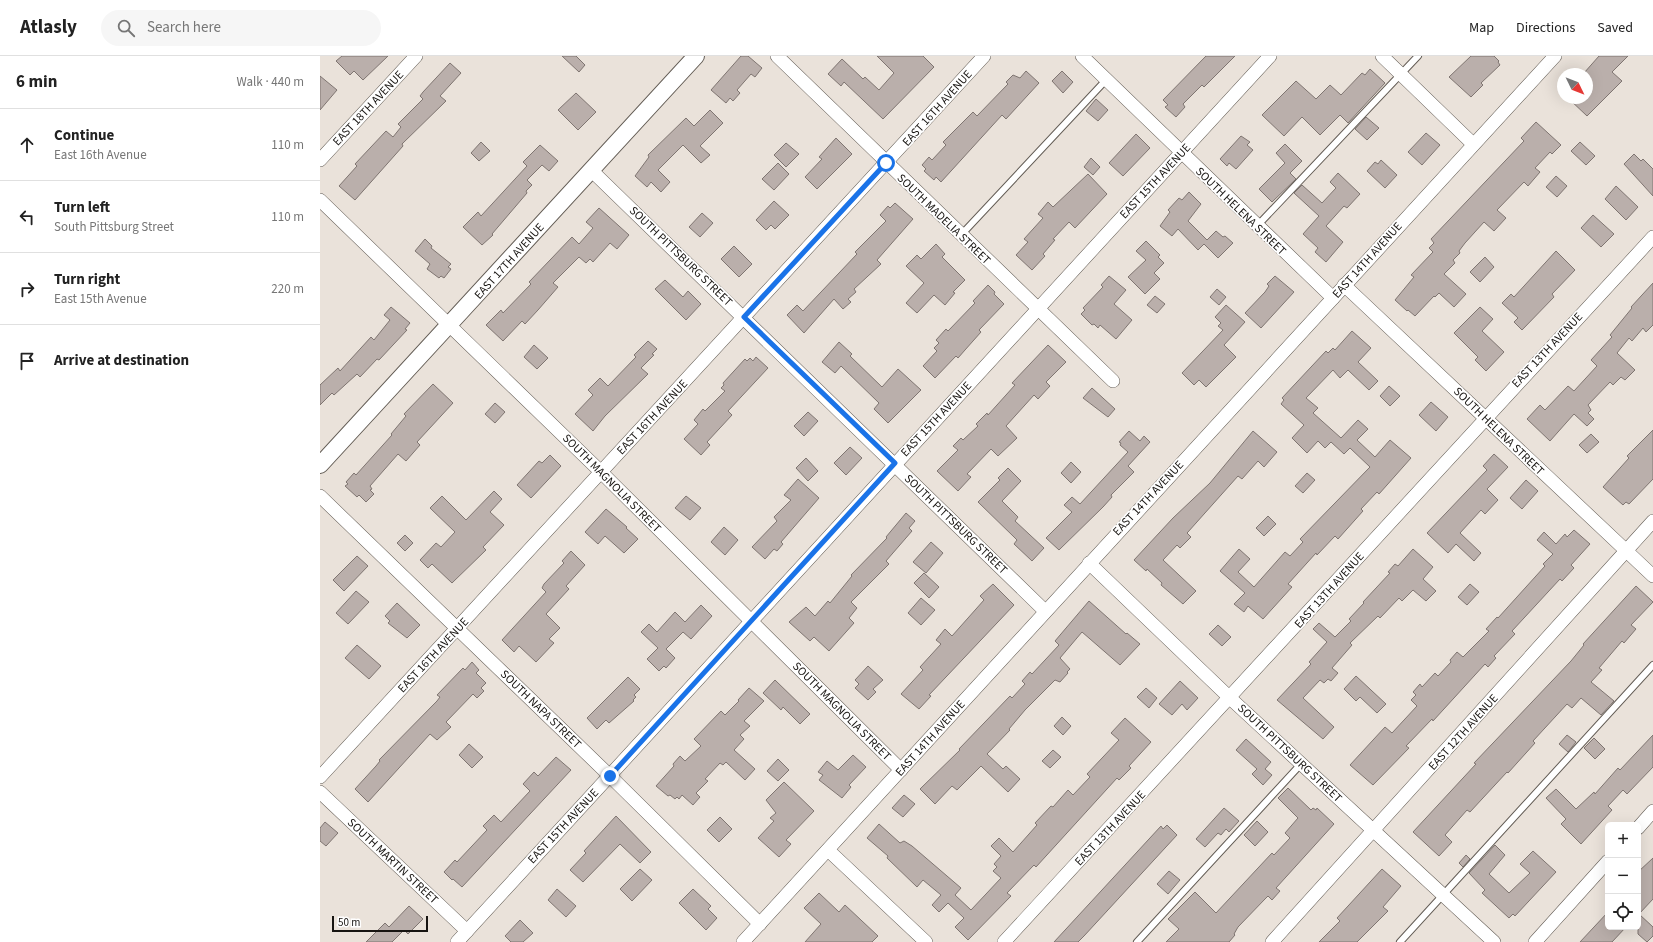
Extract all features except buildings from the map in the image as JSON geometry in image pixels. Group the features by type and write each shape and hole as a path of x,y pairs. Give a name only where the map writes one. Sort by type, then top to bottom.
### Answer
{"street":[{"name":"EAST 18TH AVENUE","path":"320,160 416,56"},
{"name":"EAST 17TH AVENUE","path":"320,465 696,56"},
{"name":"SOUTH MADELIA STREET","path":"777,56 1113,381"},
{"name":"EAST 16TH AVENUE","path":"320,777 984,56"},
{"name":"SOUTH HELENA STREET","path":"1082,56 1332,298"},
{"name":"EAST 15TH AVENUE","path":"457,942 1037,308 1270,56"},
{"path":"1382,56 1473,144"},
{"name":"EAST 14TH AVENUE","path":"743,942 1089,562 1555,56"},
{"name":"SOUTH PITTSBURG STREET","path":"591,170 895,463 1045,611"},
{"name":"SOUTH MAGNOLIA STREET","path":"320,200 601,472 901,770"},
{"name":"EAST 13TH AVENUE","path":"1004,942 1653,237"},
{"name":"SOUTH HELENA STREET","path":"1344,284 1653,576"},
{"name":"SOUTH NAPA STREET","path":"320,496 458,628 760,924"},
{"name":"EAST 12TH AVENUE","path":"1272,942 1653,521"},
{"name":"SOUTH PITTSBURG STREET","path":"1089,562 1230,698 1494,942"},
{"name":"SOUTH MARTIN STREET","path":"320,792 467,931"},
{"path":"1641,825 1653,811"},
{"path":"828,850 926,942"},
{"path":"1535,942 1605,864"}],"lane":[{"path":"1258,226 1418,56"},
{"path":"961,235 1106,80"},
{"path":"1400,942 1653,665"},
{"path":"1137,942 1301,763"}],"route":[{"path":"610,776 895,463 744,317 886,163"}]}
